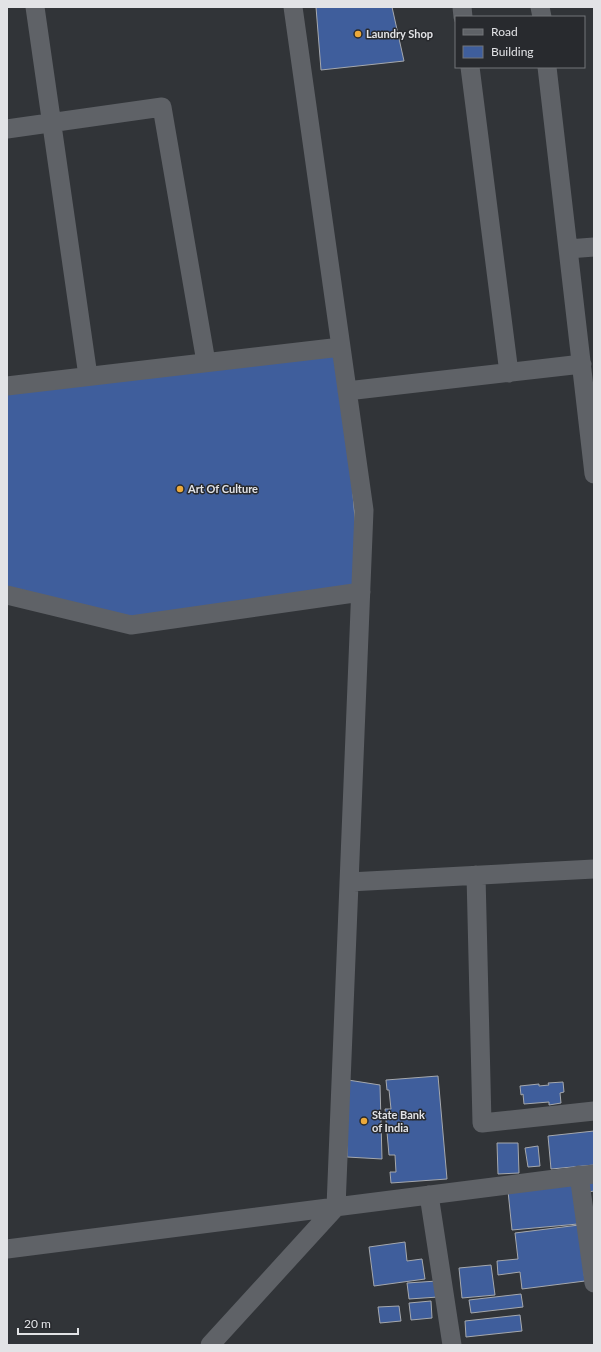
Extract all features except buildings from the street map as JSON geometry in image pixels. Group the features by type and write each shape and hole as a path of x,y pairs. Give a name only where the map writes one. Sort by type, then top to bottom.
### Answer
{"street":[{"path":"35,7 88,376"},
{"path":"210,1345 336,1207 364,510 293,7"},
{"path":"470,68 509,372"},
{"path":"547,68 594,474"},
{"path":"7,129 162,107 206,362"},
{"path":"568,249 594,247"},
{"path":"7,386 341,346"},
{"path":"347,391 582,364"},
{"path":"7,595 131,625 361,592"},
{"path":"349,882 594,869"},
{"path":"476,875 482,1122 594,1111"},
{"path":"7,1249 587,1174 594,1283"},
{"path":"429,1195 452,1345"}],"place":[{"name":"Laundry Shop","path":"358,34"},
{"name":"Art Of Culture","path":"180,489"},
{"name":"State Bank of India","path":"364,1121"}]}
